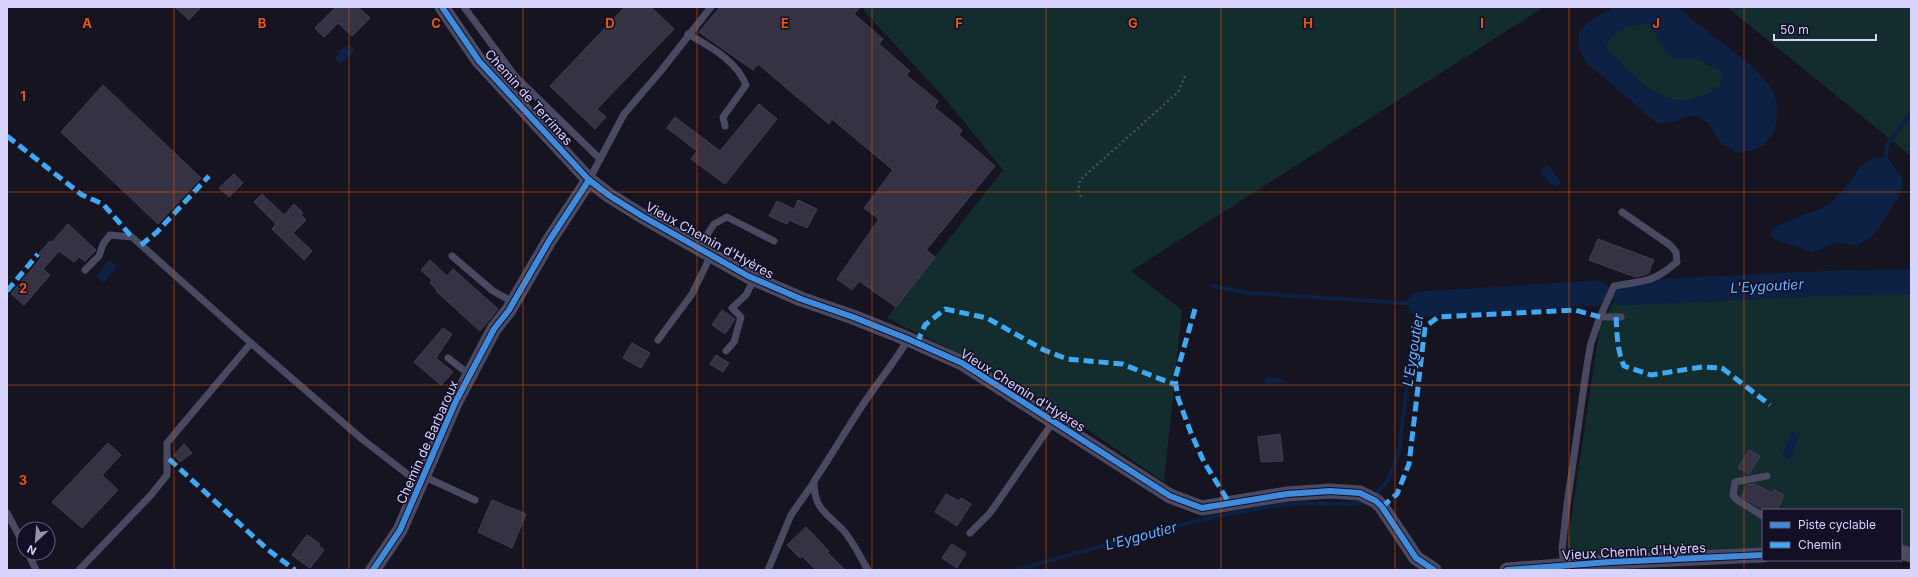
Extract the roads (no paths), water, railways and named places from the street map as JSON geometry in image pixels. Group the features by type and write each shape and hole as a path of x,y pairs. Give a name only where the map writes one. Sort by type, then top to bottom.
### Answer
{"street":[{"name":"Chemin de Terrimas","path":"442,7 479,61 589,180"},
{"name":"Vieux Chemin d'Hyères","path":"589,180 623,204 754,278 801,299 853,317 908,339 962,363 1170,496 1202,508 1288,494 1330,491 1360,493 1376,501 1382,506 1416,558 1434,570"},
{"name":"Chemin de Barbaroux","path":"373,570 400,530 454,404 494,329 513,302 549,241 589,180"},
{"name":"Vieux Chemin d'Hyères","path":"1507,570 1762,554"}],"lane":[{"path":"464,7 515,76 600,159"},
{"path":"589,180 624,114 660,72 688,34 711,7"},
{"path":"688,34 728,60 743,76 746,85 723,117 725,126"},
{"path":"1564,566 1562,549 1566,505 1587,365 1591,343 1600,317 1614,286 1646,282 1662,275 1677,262 1676,252 1670,245 1622,212"},
{"path":"658,340 692,294 714,224 727,217 774,241"},
{"path":"86,270 99,256 103,244 110,235 132,237 362,439 422,480 476,500"},
{"path":"452,256 493,291 513,302"},
{"path":"726,351 734,342 741,318 732,308 746,295 754,278"},
{"path":"1600,317 1621,317"},
{"path":"768,570 791,515 814,482 863,404 896,360 908,339"},
{"path":"79,570 151,496 167,475 168,443 251,343"},
{"path":"448,358 470,375"},
{"path":"970,533 990,513 1054,422"},
{"path":"1762,515 1737,500 1733,495 1735,482 1767,476"},
{"path":"814,482 814,495 825,515 844,530 868,570"},
{"path":"7,512 16,529"}],"water":[{"path":"1614,7 1677,7 1749,63 1766,81 1774,93 1778,110 1775,130 1764,145 1753,150 1738,153 1721,143 1708,123 1697,116 1687,116 1670,123 1657,123 1587,63 1578,46 1579,32 1588,22","holes":["1649,23 1667,54 1674,59 1697,59 1721,71 1722,84 1705,95 1688,100 1673,99 1658,94 1644,85 1617,61 1605,47 1618,32 1636,25"]},
{"path":"349,45 354,47 354,50 349,57 340,64 335,59 340,50"},
{"path":"1886,157 1902,177 1903,189 1882,224 1870,238 1856,246 1837,242 1813,252 1776,240 1772,237 1771,231 1776,226 1829,205 1845,188 1859,169 1872,158"},
{"path":"1549,166 1561,183 1557,186 1552,186 1542,174 1542,169"},
{"path":"109,260 117,266 104,283 96,276"},
{"path":"1266,377 1281,378 1285,383 1265,384 1264,380"},
{"path":"1792,432 1800,435 1790,460 1782,456"}],"waterway":[{"path":"1886,157 1887,145 1911,113"},
{"name":"L'Eygoutier","path":"1623,293 1838,283 1911,282"},
{"path":"1213,286 1249,293 1420,304 1414,325 1399,452 1388,480 1375,494"},
{"name":"L'Eygoutier","path":"1420,304 1597,293"},
{"name":"L'Eygoutier","path":"1015,570 1187,523 1245,511 1302,503 1340,504 1363,502"}]}
